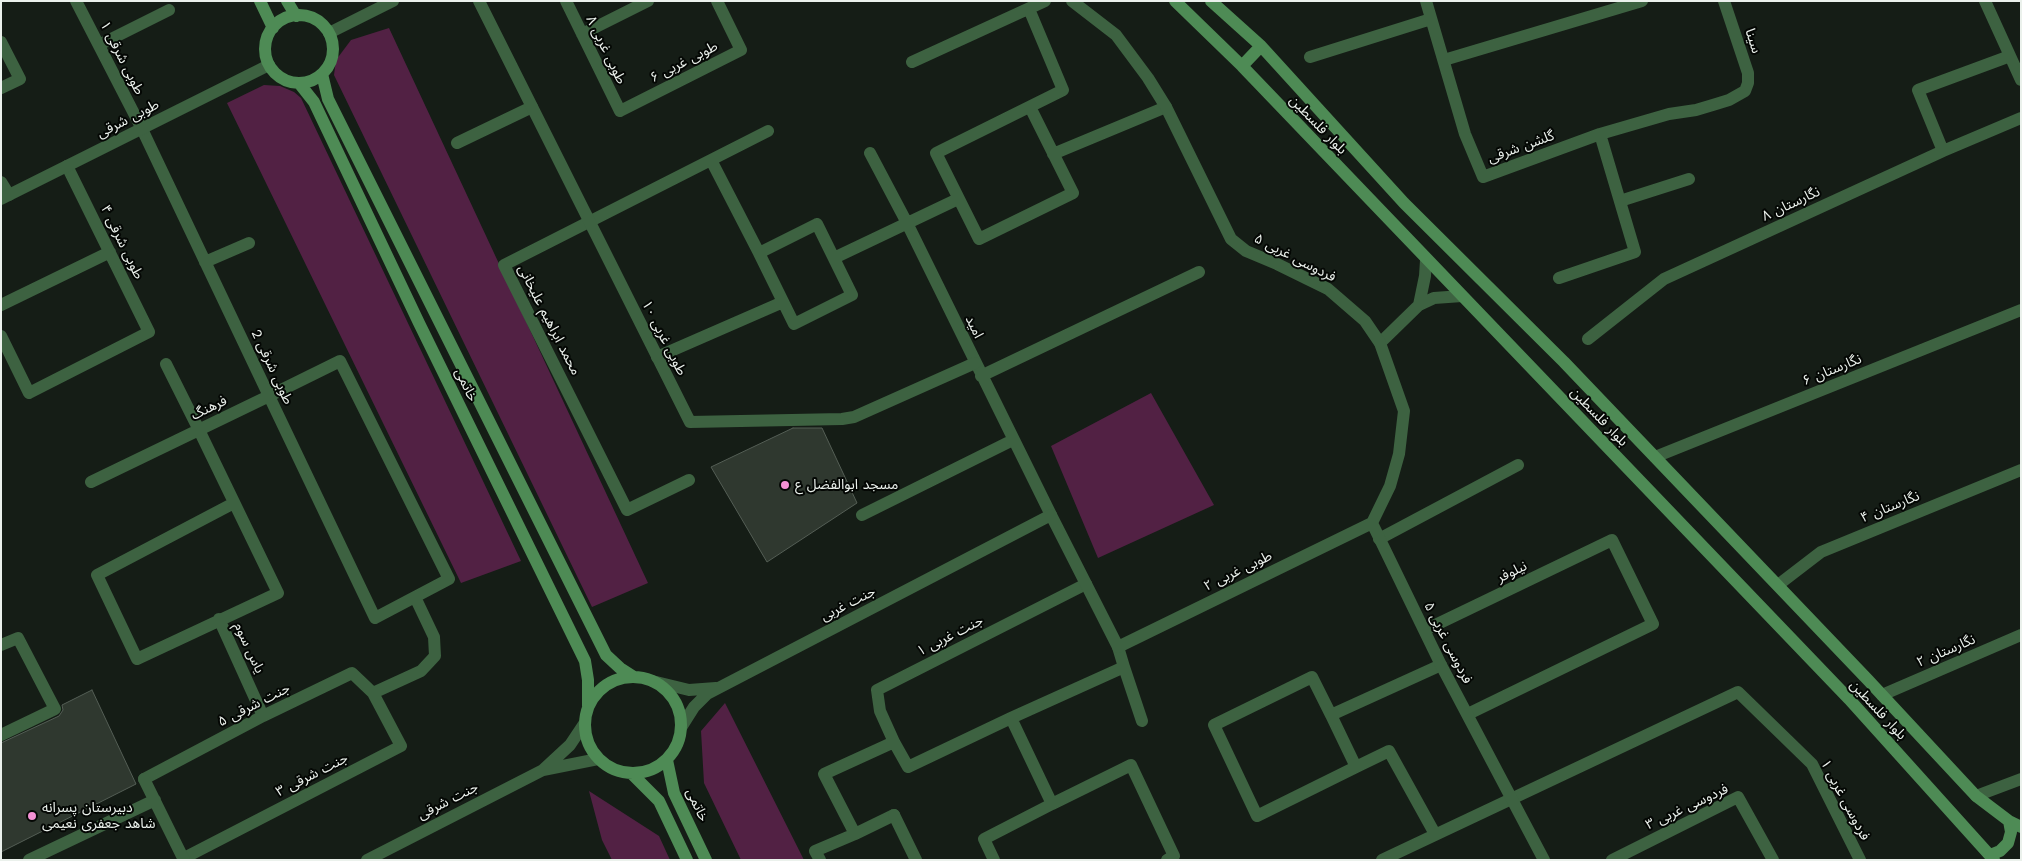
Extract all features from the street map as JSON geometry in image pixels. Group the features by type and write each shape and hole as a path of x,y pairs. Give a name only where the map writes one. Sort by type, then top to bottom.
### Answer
{"main road":[{"path":"260,1 273,28"},
{"path":"287,1 296,16"},
{"name":"بلوار فلسطین","path":"1175,1 1242,66 1848,699 1992,857"},
{"name":"بلوار فلسطین","path":"1211,1 1261,46 1404,203 1564,362 1778,585 1976,796 2015,824"},
{"path":"296,16 306,16 315,19 329,33 332,44 329,65 322,74 315,79 299,83 282,78 269,65 265,46 268,36 279,22 296,16"},
{"path":"1242,66 1261,46"},
{"name":"خاتمی","path":"322,74 328,99 606,655 620,668 634,677"},
{"name":"خاتمی","path":"299,83 314,102 419,323 585,661 588,680 588,706"},
{"path":"634,677 652,681 664,688 674,699 680,712 682,726 680,739 675,750 667,760 656,768 632,774 619,772 608,767 590,749 584,724 588,706 606,684 620,678 634,677"},
{"name":"خاتمی","path":"667,760 674,793 706,860"},
{"path":"632,774 659,801 687,860"},
{"path":"1992,857 2008,843 2015,824"}],"street":[{"name":"طوبی شرقی ۱","path":"76,1 142,128"},
{"path":"329,33 393,1"},
{"name":"طوبی غربی ۱۰","path":"479,1 690,422 842,419 854,417 975,363"},
{"name":"طوبی غربی ۸","path":"566,1 620,111"},
{"path":"582,34 648,1"},
{"path":"912,62 1045,1"},
{"name":"فردوسی غربی ۵","path":"1072,1 1116,35 1148,78 1166,107 1231,239 1246,251 1328,289 1365,321 1380,343 1404,411 1399,454 1390,486 1372,523 1441,665 1544,860"},
{"name":"گلشن شرقی","path":"1426,1 1465,134 1483,177 1600,134 1669,114 1696,110 1729,100 1745,91"},
{"path":"1444,60 1642,1"},
{"name":"سینا","path":"1724,1 1748,73 1748,84 1745,91"},
{"path":"1985,1 2021,80"},
{"name":"طوبی غربی ۶","path":"620,111 741,50 721,3"},
{"path":"1029,9 1064,90 1030,106 936,153 979,239 1072,193 1030,106"},
{"path":"99,45 169,10"},
{"path":"1310,57 1431,19"},
{"path":"1,42 20,79 1,88"},
{"path":"1943,151 1918,90 2010,56"},
{"name":"طوبی شرقی","path":"5,197 269,65"},
{"path":"457,143 532,106"},
{"path":"1053,154 1166,107"},
{"name":"نگارستان ۸","path":"1588,339 1664,279 1943,151 2021,118"},
{"name":"طوبی شرقی 2","path":"142,128 375,618 415,597"},
{"name":"محمد ابراهیم علیخانی","path":"689,480 628,510 504,265 768,131"},
{"path":"1559,278 1635,252 1600,134"},
{"name":"امید","path":"870,153 907,223 981,376 1118,647 1142,720"},
{"path":"711,160 794,324 852,295 817,224 759,252"},
{"name":"طوبی شرقی ۴","path":"1,336 29,393 149,332 67,166"},
{"path":"1620,201 1689,179"},
{"path":"1,182 5,197"},
{"path":"834,258 958,198"},
{"path":"205,262 249,243"},
{"path":"1,305 110,252"},
{"path":"1419,305 1426,260"},
{"path":"981,376 1200,272"},
{"path":"1380,343 1419,305 1434,298 1462,296"},
{"path":"657,356 783,302"},
{"name":"نگارستان ۶","path":"1654,457 2021,310"},
{"name":"فرهنگ","path":"92,482 340,361 449,579 415,597"},
{"path":"166,364 278,592 137,659 96,576 234,503"},
{"path":"862,515 1013,440"},
{"path":"1379,539 1518,465"},
{"name":"نگارستان ۴","path":"1778,585 1821,552 2021,470"},
{"name":"جنت غربی","path":"652,681 689,690 718,688 1051,515"},
{"name":"طوبی غربی ۲","path":"1118,647 1372,523"},
{"name":"نیلوفر","path":"1425,630 1612,540 1653,624 1468,714"},
{"name":"جنت غربی ۱","path":"894,742 880,711 877,690 1086,584"},
{"path":"373,693 421,671 434,656 434,637 415,597"},
{"name":"یاس سوم","path":"219,620 264,716"},
{"name":"نگارستان ۲","path":"1882,695 2021,635"},
{"path":"1,645 18,638 55,710 1,735"},
{"path":"1331,715 1441,665"},
{"path":"855,834 824,774 894,742 908,767 1124,667"},
{"name":"جنت شرقی ۵","path":"154,800 144,779 264,716 352,673 373,693"},
{"path":"1356,767 1312,677 1214,725 1257,816 1389,752 1435,834"},
{"path":"682,726 700,700 718,688"},
{"name":"فردوسی غربی ۱","path":"1511,798 1738,692 1812,764 1860,860"},
{"name":"جنت شرقی ۳","path":"184,859 402,746 373,693"},
{"path":"1011,718 1052,804"},
{"path":"543,770 570,745 584,724"},
{"path":"543,770 598,759"},
{"path":"994,860 984,839 1132,765 1174,856 1167,860"},
{"name":"جنت شرقی","path":"367,860 543,770"},
{"path":"1976,796 2021,779"},
{"path":"1382,860 1511,798"},
{"name":"فردوسی غربی ۳","path":"1612,860 1738,798 1773,860"},
{"path":"29,860 154,800 184,859"},
{"path":"820,860 815,851 894,815 916,860"}],"shaded area":[{"path":"389,28 648,583 592,607 334,75 336,60 351,40"},
{"path":"264,85 280,86 294,92 301,98 521,561 461,583 227,103"},
{"path":"1151,393 1214,505 1098,558 1051,446"},
{"path":"725,703 804,860 741,860 704,783 701,731"},
{"path":"589,791 659,836 670,860 612,860 602,840"}],"building":[{"name":"مسجد ابوالفضل ع","path":"793,428 822,428 857,503 767,562 711,467"},
{"path":"92,690 136,784 1,852 1,743 59,716 63,710 62,705"}],"place":[{"name":"مسجد ابوالفضل ع","path":"785,485"},
{"name":"دبیرستان پسرانه شاهد جعفری نعیمی","path":"32,816"}]}
